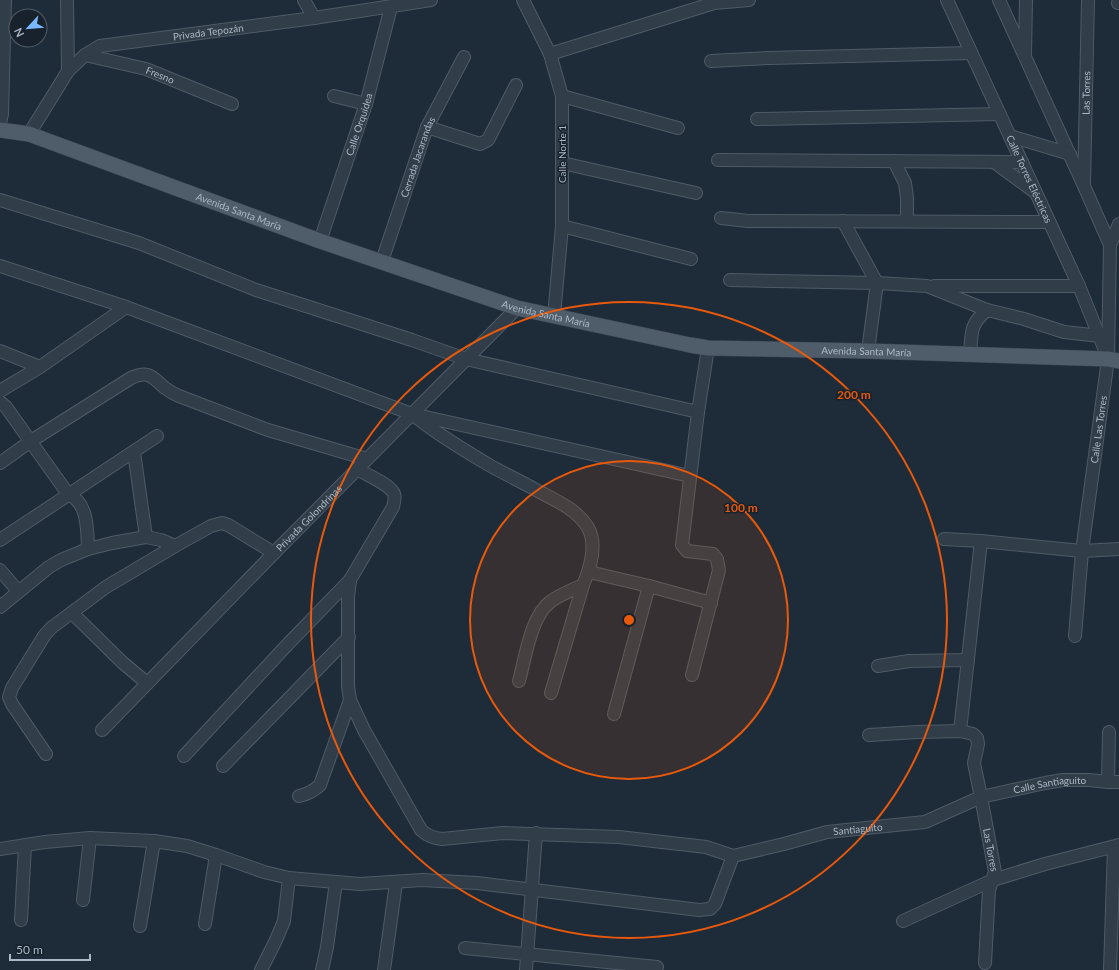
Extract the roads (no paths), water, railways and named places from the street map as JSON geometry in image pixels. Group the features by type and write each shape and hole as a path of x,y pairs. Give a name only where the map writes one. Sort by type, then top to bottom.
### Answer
{"main road":[{"name":"Avenida Santa María","path":"0,130 29,134 320,240 517,308 690,345 708,348 868,351 1114,360"}],"street":[{"path":"0,123 2,114 5,0"},
{"path":"67,0 68,71"},
{"path":"304,0 314,18"},
{"name":"Privada Tepozán","path":"29,134 68,71 85,55 100,46 314,18 431,0"},
{"name":"Calle Norte 1","path":"523,0 550,54 562,96 562,226 554,316"},
{"path":"550,54 713,1 749,0"},
{"name":"Calle Torres Eléctricas","path":"947,0 1079,286 1100,336 1114,360"},
{"path":"999,0 1084,186 1114,243"},
{"path":"1025,57 1026,0"},
{"name":"Las Torres","path":"1084,186 1088,0"},
{"name":"Calle Orquídea","path":"320,240 366,104 391,7"},
{"path":"711,61 769,58 971,53"},
{"name":"Fresno","path":"85,55 146,69 232,104"},
{"name":"Cerrada Jacarandas","path":"382,261 427,127 464,57"},
{"path":"427,127 480,144 484,143 488,140 516,85"},
{"path":"334,96 366,104"},
{"path":"562,96 678,128"},
{"path":"757,119 1000,114"},
{"path":"1010,136 1070,154"},
{"path":"718,160 1022,162"},
{"path":"894,161 905,183 907,198 907,221"},
{"path":"994,162 1036,192"},
{"path":"562,163 696,193"},
{"path":"0,200 139,243 256,290 466,359 698,412"},
{"path":"721,218 748,221 1049,222"},
{"path":"843,221 877,283 868,351"},
{"name":"Calle Las Torres","path":"1075,636 1082,551 1114,360 1114,243 1119,224"},
{"path":"562,226 691,259"},
{"path":"0,266 126,307 412,414 690,476"},
{"path":"730,280 877,283 927,286 1079,286"},
{"path":"927,286 987,310 1024,319 1064,332 1100,336"},
{"path":"0,391 40,367 126,307"},
{"name":"Privada Golondrinas","path":"102,730 274,553 517,308"},
{"path":"970,355 973,325 978,317 987,310"},
{"path":"692,675 719,570 717,559 713,554 686,551 682,545 698,412 708,348"},
{"path":"0,351 40,367"},
{"path":"0,463 31,441 132,378 142,374 151,375 178,396 268,430 367,459"},
{"path":"0,402 6,407 68,494 75,497 83,510 87,527 88,549"},
{"path":"412,414 432,430 488,464 565,506 578,516 588,527 592,542 588,572 551,693"},
{"path":"0,540 157,436"},
{"path":"134,452 146,537"},
{"path":"184,756 287,645 350,580 393,507 395,501 393,491 357,469"},
{"path":"46,754 12,704 9,697 12,688 44,636 51,628 106,587 211,526 222,523 228,525 274,553"},
{"path":"0,607 49,568 62,560 88,549 146,537 161,540 175,546"},
{"path":"944,539 981,541 1082,551 1119,548"},
{"path":"869,735 960,731 981,541"},
{"path":"0,570 18,592"},
{"path":"588,572 649,586 711,603"},
{"path":"0,849 90,838 154,841 187,846 264,872 290,878 360,884 396,883 422,880 469,882 699,910 710,909 714,904 733,856 706,848 619,837 536,833 503,833 442,839 433,838 427,835 416,822 364,730 350,700 348,686 348,597 350,580"},
{"path":"519,681 535,622 540,611 550,602 583,585"},
{"path":"614,714 649,586"},
{"path":"72,613 118,658 147,683"},
{"path":"223,766 348,637"},
{"path":"878,666 910,661 968,660"},
{"path":"299,796 316,790 320,785 350,700"},
{"name":"Las Torres","path":"960,731 973,734 977,738 978,744 974,763 994,868 993,880 989,890 985,963"},
{"path":"1109,732 1114,782"},
{"name":"Calle Santiaguito","path":"981,797 1045,782 1089,780 1114,782"},
{"name":"Santiaguito","path":"733,856 827,832 925,822 981,797"},
{"path":"526,970 536,833"},
{"path":"83,900 90,838"},
{"path":"140,926 154,841"},
{"path":"21,920 25,845"},
{"path":"903,921 993,880 1045,864 1116,846 1110,970"},
{"path":"205,924 216,855"},
{"path":"261,970 284,921 290,878"},
{"path":"322,970 327,947 336,882"},
{"path":"384,970 396,883"},
{"path":"465,948 528,954 629,967 657,967"}]}
